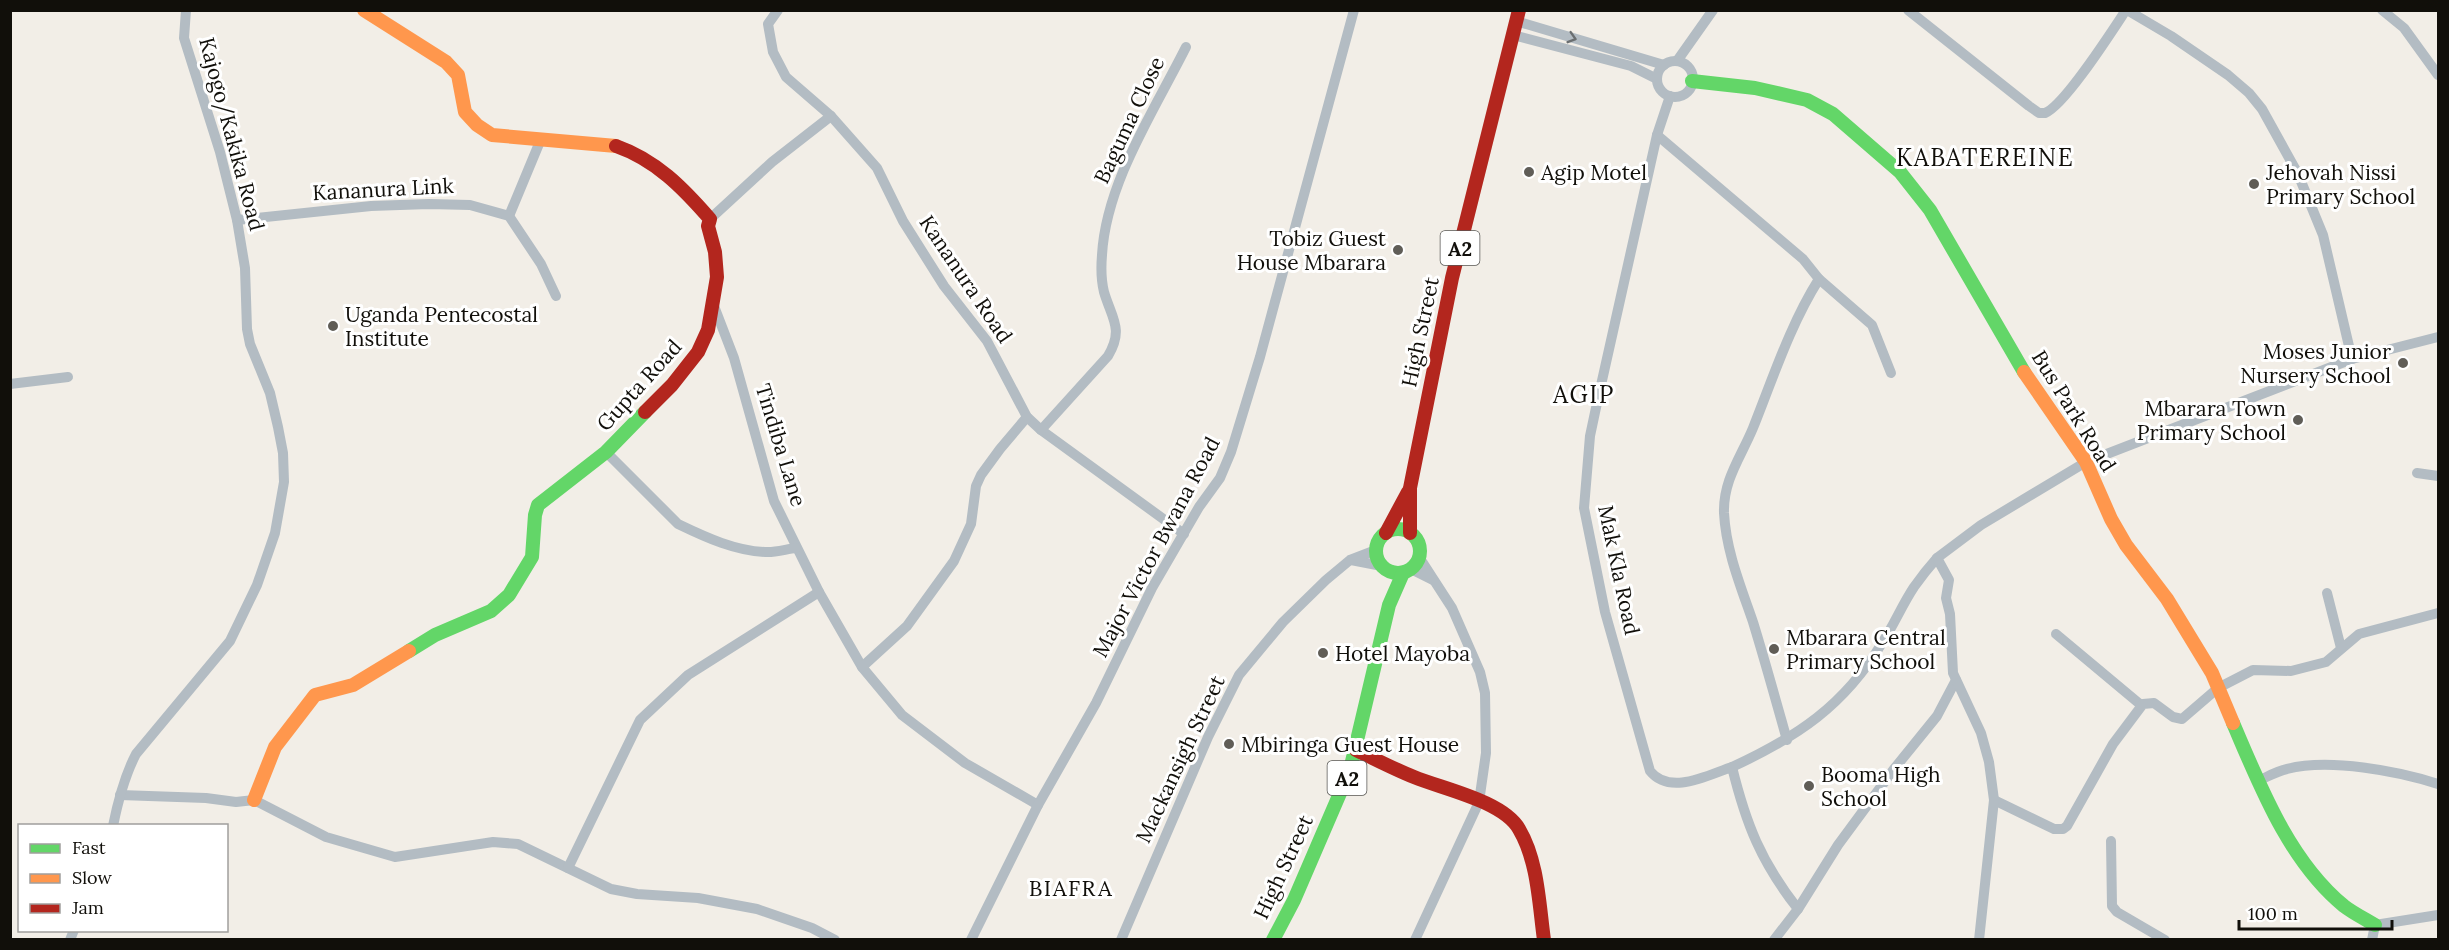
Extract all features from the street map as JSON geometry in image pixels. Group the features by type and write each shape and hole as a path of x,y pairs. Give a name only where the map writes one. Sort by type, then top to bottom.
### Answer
{"street":[{"name":"Kajogo/Kakika Road","path":"113,824 128,769 136,754 230,641 257,585 275,534 284,482 283,453 270,393 250,344 247,329 245,268 237,220 220,152 184,38 186,10"},
{"path":"364,10 382,15 446,62 458,75 465,112 477,125 492,135 610,144 625,149 660,166 710,219 772,162 831,116"},
{"name":"Kananura Road","path":"778,10 768,24 773,52 786,77 831,116 877,168 903,221 944,286 987,341 1027,417 1041,430 1184,534"},
{"name":"Major Victor Bwana Road","path":"971,939 1038,805 1088,719 1158,578 1199,507 1220,478 1231,452 1260,357 1354,10"},
{"path":"1677,61 1689,68 1692,81 1684,93 1670,96 1662,91 1657,79 1658,71 1664,65 1677,61 1713,10"},
{"path":"1908,10 2039,113 2045,113 2061,100 2127,10 2171,36 2228,75 2249,93 2262,109 2298,174 2323,235 2352,359"},
{"path":"2382,10 2404,28 2439,75"},
{"path":"1516,22 1664,65"},
{"path":"1516,22 1631,66 1657,79"},
{"name":"High Street","path":"1410,533 1410,488 1452,278 1516,22"},
{"name":"Baguma Close","path":"1041,430 1108,356 1116,343 1117,326 1104,290 1101,273 1103,247 1112,204 1126,166 1186,47"},
{"name":"Bus Park Road","path":"1692,81 1755,88 1807,100 1833,114 1900,172 1930,210 2034,389 2086,462 2111,519 2126,545 2186,628 2212,673 2258,781 2295,849 2318,879 2373,932"},
{"name":"Mak Kla Road","path":"1670,96 1657,135 1590,436 1584,508 1605,612 1650,771 1656,779 1684,783 1732,767 1787,740 1814,722 1852,684 1882,644 1914,587 1937,558 1981,525 2086,462 2352,359 2439,337"},
{"path":"1657,135 1803,260 1819,279 1872,325 1891,373"},
{"path":"541,139 509,216 541,264 556,296"},
{"name":"Kananura Link","path":"237,220 361,207 429,204 470,205 509,216"},
{"name":"Gupta Road","path":"254,800 275,747 315,695 353,685 435,635 491,611 509,595 532,557 535,510 538,505 606,452 672,385 698,352 708,330 714,306 717,277 715,252 708,226 710,219"},
{"path":"1787,740 1765,661 1728,546 1724,501 1730,472 1750,434 1789,338 1819,279"},
{"name":"Tindiba Lane","path":"714,306 734,358 774,501 819,592 862,667 902,715 965,763 1038,805"},
{"path":"10,384 68,376"},
{"path":"862,667 907,626 949,568 971,524 976,486 981,475 1027,417"},
{"path":"606,452 678,524 710,539 750,550 769,552 796,548"},
{"path":"2416,473 2439,476"},
{"name":"High Street","path":"1386,533 1410,488"},
{"path":"1386,533 1394,530 1410,533"},
{"name":"A2","path":"1384,568 1377,558 1376,550 1379,540 1386,533"},
{"name":"A2","path":"1407,571 1419,557 1419,543 1410,533"},
{"name":"Mackansigh Street","path":"1121,939 1208,737 1239,675 1282,622 1326,580 1350,560 1376,550"},
{"path":"1414,939 1479,802 1486,753 1485,693 1480,672 1468,640 1452,608 1419,557"},
{"path":"1937,558 1949,580 1946,598 1950,614 1951,654 1956,680 1981,733 1989,762 1994,800 1979,939"},
{"path":"1350,560 1384,568 1393,573 1407,571 1433,580"},
{"name":"High Street","path":"1384,568 1389,605"},
{"name":"High Street","path":"1273,939 1294,900 1343,789 1356,750 1389,605 1407,571"},
{"path":"568,868 640,720 688,675 819,592"},
{"path":"2327,593 2341,648"},
{"path":"1994,800 2054,829 2063,829 2067,826 2113,744 2141,705 2146,702 2154,703 2173,717 2182,720 2217,688 2253,670 2291,671 2326,662 2359,634 2439,613"},
{"path":"2056,634 2141,705"},
{"path":"1774,939 1798,909 1838,845 1894,769 1937,716 1956,680"},
{"path":"1356,750 1421,780 1479,802 1506,816 1518,827 1528,857 1544,939"},
{"path":"2258,781 2285,769 2300,766 2352,767 2415,777 2439,784"},
{"path":"1732,767 1742,808 1757,847 1778,883 1798,909"},
{"path":"120,795 206,798 236,802 254,800 326,837 395,857 493,842 518,844 611,889 637,894 698,898 757,909 812,928 835,939"},
{"path":"2111,841 2112,906 2117,912 2165,939"},
{"path":"2373,932 2439,915"}],"traffic: fast":[{"path":"1692,81 1755,88 1807,100 1833,114 1900,172 1930,210 2024,372"},
{"path":"409,651 435,635 491,611 509,595 532,557 535,515 538,505 606,452 645,412"},
{"path":"1398,529 1413,536 1420,551 1413,566 1398,573 1383,566 1376,551 1383,536 1398,529"},
{"path":"1273,940 1294,900 1350,770 1389,605 1403,573"},
{"path":"2233,723 2265,797 2307,867 2344,906 2375,925"}],"traffic: slow":[{"path":"364,10 446,62 458,75 465,112 477,125 492,135 616,146"},
{"path":"2024,372 2086,462 2111,519 2126,545 2167,599 2212,673 2233,723"},
{"path":"254,800 275,747 315,695 353,685 409,651"}],"traffic: jam":[{"path":"1410,533 1410,488 1452,278 1519,10"},
{"path":"616,146 656,167 690,196 710,219 708,226 715,252 717,277 708,330 698,352 672,385 645,412"},
{"path":"1386,533 1408,492"},
{"path":"1356,750 1414,777 1486,803 1511,819 1525,841 1534,869 1544,940"}],"place":[{"name":"Agip Motel","path":"1529,172"},
{"name":"Jehovah Nissi Primary School","path":"2254,184"},
{"name":"Tobiz Guest House Mbarara","path":"1398,250"},
{"name":"Uganda Pentecostal Institute","path":"333,326"},
{"name":"Moses Junior Nursery School","path":"2403,363"},
{"name":"Mbarara Town Primary School","path":"2298,420"},
{"name":"Mbarara Central Primary School","path":"1774,649"},
{"name":"Hotel Mayoba","path":"1323,653"},
{"name":"Mbiringa Guest House","path":"1229,744"},
{"name":"Booma High School","path":"1809,786"}],"district":[{"name":"KABATEREINE","path":"1985,157"},
{"name":"AGIP","path":"1584,394"},
{"name":"BIAFRA","path":"1071,888"}]}
